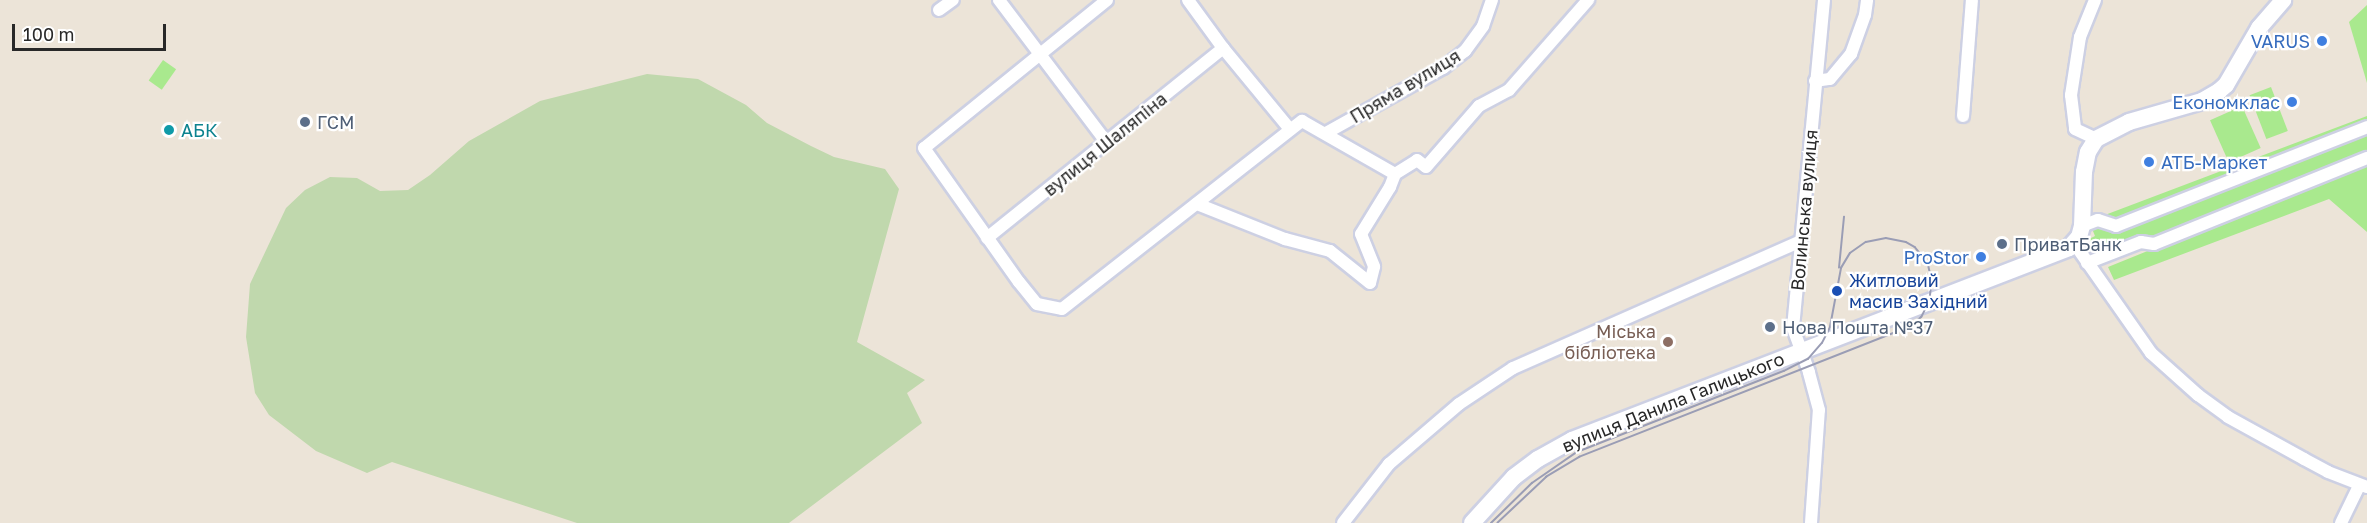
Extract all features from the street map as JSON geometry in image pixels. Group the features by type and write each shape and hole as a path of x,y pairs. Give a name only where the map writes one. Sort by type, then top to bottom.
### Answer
{"street":[{"path":"939,10 953,0"},
{"path":"999,0 1107,143"},
{"path":"1107,0 924,148 1037,304 1047,308 1062,309 1290,128 1302,121 1395,174"},
{"path":"1188,0 1223,48 1290,128"},
{"name":"Пряма вулиця","path":"1326,133 1443,68 1465,51 1483,26 1492,0"},
{"path":"1197,204 1285,239 1330,252 1370,283 1374,267 1362,234 1390,187 1395,174 1417,160 1426,167 1479,106 1509,90 1588,0"},
{"name":"Волинська вулиця","path":"1811,523 1819,410 1793,328 1824,0"},
{"path":"1815,81 1830,79 1851,54 1865,15 1867,0"},
{"path":"1964,116 1972,0"},
{"path":"2095,0 2080,37 2071,95 2075,129 2096,139"},
{"path":"2283,0 2259,28 2226,85 2219,91 2202,100 2120,125 2096,139 2088,152 2084,172 2082,226 2074,243 2151,353 2198,395 2253,431 2328,472 2363,486 2341,523"},
{"name":"вулиця Шаляпіна","path":"987,238 1223,48"},
{"path":"2082,226 2098,220 2116,226 2367,127"},
{"path":"2087,263 2141,242 2154,244 2367,158"},
{"path":"1343,523 1389,464 1459,404 1513,368 1801,242"},
{"name":"вулиця Данила Галицького","path":"1472,523 1514,477 1538,459 1572,440 2069,248 2074,243"}],"green space":[{"path":"2367,5 2367,83 2349,22"},
{"path":"163,60 176,69 162,90 149,80"},
{"path":"647,74 698,79 746,105 767,123 811,146 834,157 885,169 899,189 857,342 925,380 907,393 922,423 789,523 577,523 392,462 367,473 316,451 269,415 255,393 246,337 250,284 286,208 305,190 330,177 357,178 380,191 408,190 430,175 469,141 540,101"},
{"path":"2271,87 2288,131 2266,139 2250,95"},
{"path":"2242,106 2261,148 2229,162 2210,120"},
{"path":"2367,116 2367,232 2329,199 2114,280 2108,267 2155,248 2154,244 2098,254 2089,239 2095,236 2089,221"}],"tram line":[{"path":"1839,268 1844,217"},
{"path":"1491,523 1532,483 1577,452 1784,371 1808,359 1822,343 1830,327 1841,268 1850,253 1866,242 1886,238 1906,242 1915,247 1928,263 1932,281 1930,301 1922,317 1910,327 1580,457 1547,477 1498,523"}],"place":[{"name":"VARUS","path":"2322,41"},
{"name":"Економклас","path":"2292,102"},
{"name":"ГСМ","path":"305,122"},
{"name":"АБК","path":"169,130"},
{"name":"АТБ-Маркет","path":"2149,162"},
{"name":"ПриватБанк","path":"2002,244"},
{"name":"ProStor","path":"1981,257"},
{"name":"Житловий масив Західний","path":"1837,291"},
{"name":"Нова Пошта №37","path":"1770,327"},
{"name":"Міська бібліотека","path":"1668,342"}]}
